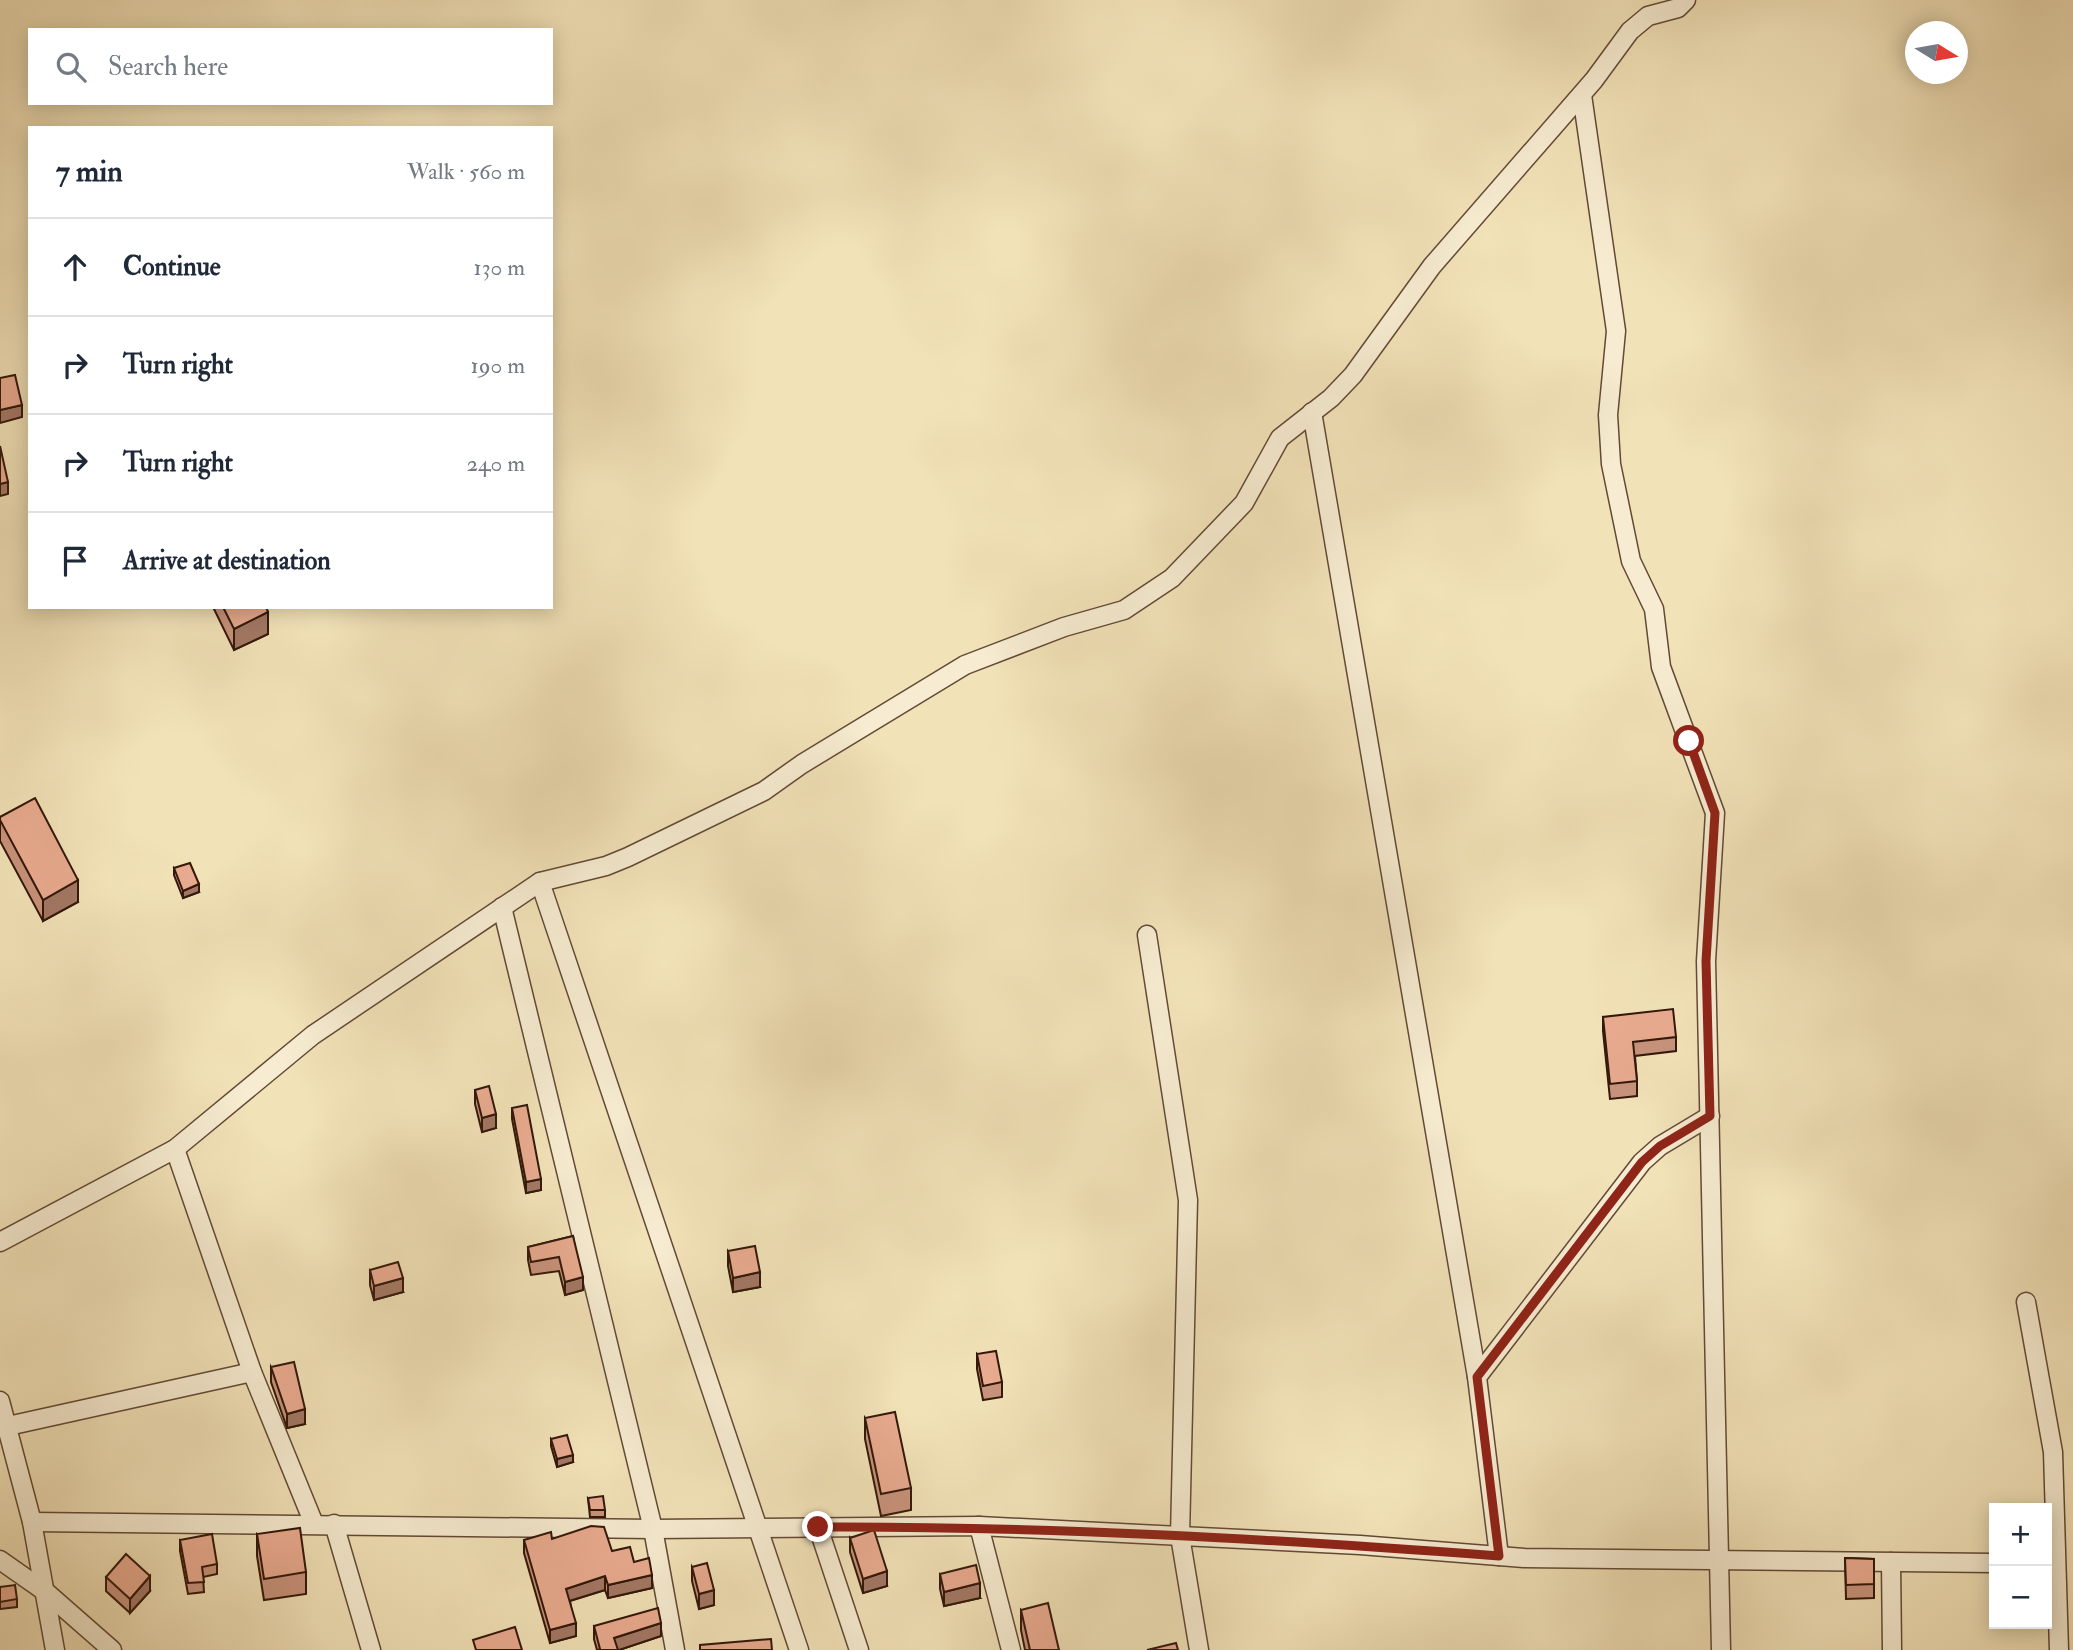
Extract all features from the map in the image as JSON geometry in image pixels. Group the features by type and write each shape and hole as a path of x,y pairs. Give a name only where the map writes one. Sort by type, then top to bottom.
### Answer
{"street":[{"path":"0,1242 175,1150 313,1035 540,882 606,866 764,791 802,764 965,666 1064,627 1124,610 1172,578 1221,530 1244,503 1280,438 1353,375 1432,266 1582,95 1630,31 1647,16 1678,8 1686,0"},
{"path":"1582,95 1616,331 1608,415 1611,464 1631,561 1654,609 1661,667 1715,813 1706,961 1721,1650"},
{"path":"1312,412 1477,1377 1499,1556"},
{"path":"540,882 799,1650"},
{"path":"502,907 653,1530 676,1650"},
{"path":"1147,934 1188,1200 1180,1536 1199,1650"},
{"path":"1477,1377 1642,1162 1660,1146 1710,1116"},
{"path":"175,1150 252,1372 314,1524"},
{"path":"2026,1302 2053,1452 2060,1562 2059,1650"},
{"path":"8,1426 252,1372"},
{"path":"0,1401 32,1522 47,1593 55,1650"},
{"path":"32,1522 653,1530 979,1526 1499,1556 1989,1563"},
{"path":"334,1524 371,1650"},
{"path":"979,1526 1011,1650"},
{"path":"818,1527 859,1650"},
{"path":"0,1560 47,1593 112,1650"},
{"path":"1891,1562 1892,1650"}],"building":[{"path":"15,375 22,405 0,410 0,378"},
{"path":"0,446 8,482 0,484"},
{"path":"224,609 267,609 268,612 234,629"},
{"path":"35,798 78,880 43,900 0,820 0,817"},
{"path":"190,863 199,884 183,891 174,868"},
{"path":"1673,1009 1676,1037 1633,1042 1637,1081 1610,1084 1603,1017"},
{"path":"489,1086 496,1114 482,1118 475,1090"},
{"path":"527,1105 541,1179 526,1182 512,1108"},
{"path":"573,1236 583,1277 565,1282 559,1257 531,1262 528,1247"},
{"path":"755,1246 760,1272 733,1278 728,1251"},
{"path":"398,1262 403,1278 374,1286 370,1270"},
{"path":"996,1351 1002,1382 983,1386 977,1354"},
{"path":"294,1362 305,1409 287,1414 271,1367"},
{"path":"895,1412 911,1488 881,1494 865,1418"},
{"path":"567,1435 573,1455 557,1459 551,1439"},
{"path":"603,1496 605,1510 590,1510 588,1498"},
{"path":"591,1526 604,1527 612,1551 630,1547 634,1562 649,1558 652,1575 608,1585 605,1576 566,1589 576,1623 550,1630 524,1540 551,1532 552,1539"},
{"path":"300,1528 306,1572 264,1579 257,1534"},
{"path":"874,1530 887,1571 863,1579 850,1538"},
{"path":"212,1534 217,1564 202,1567 204,1582 188,1583 180,1540"},
{"path":"126,1554 150,1576 130,1599 106,1577"},
{"path":"1845,1558 1874,1559 1874,1584 1846,1585"},
{"path":"707,1563 714,1590 699,1594 692,1567"},
{"path":"976,1565 980,1583 944,1592 940,1574"},
{"path":"15,1585 17,1599 0,1602 0,1587"},
{"path":"1048,1603 1059,1650 1030,1650 1021,1610"},
{"path":"658,1608 661,1623 614,1638 618,1650 598,1650 600,1649 594,1626"},
{"path":"515,1627 522,1650 476,1650 473,1640"},
{"path":"771,1639 772,1650 700,1650 700,1645"},
{"path":"1176,1643 1178,1650 1147,1650"}],"route":[{"path":"818,1527 979,1526 1092,1530 1360,1545 1499,1556 1477,1377 1642,1162 1660,1146 1710,1116 1706,961 1715,813 1689,741"}]}
